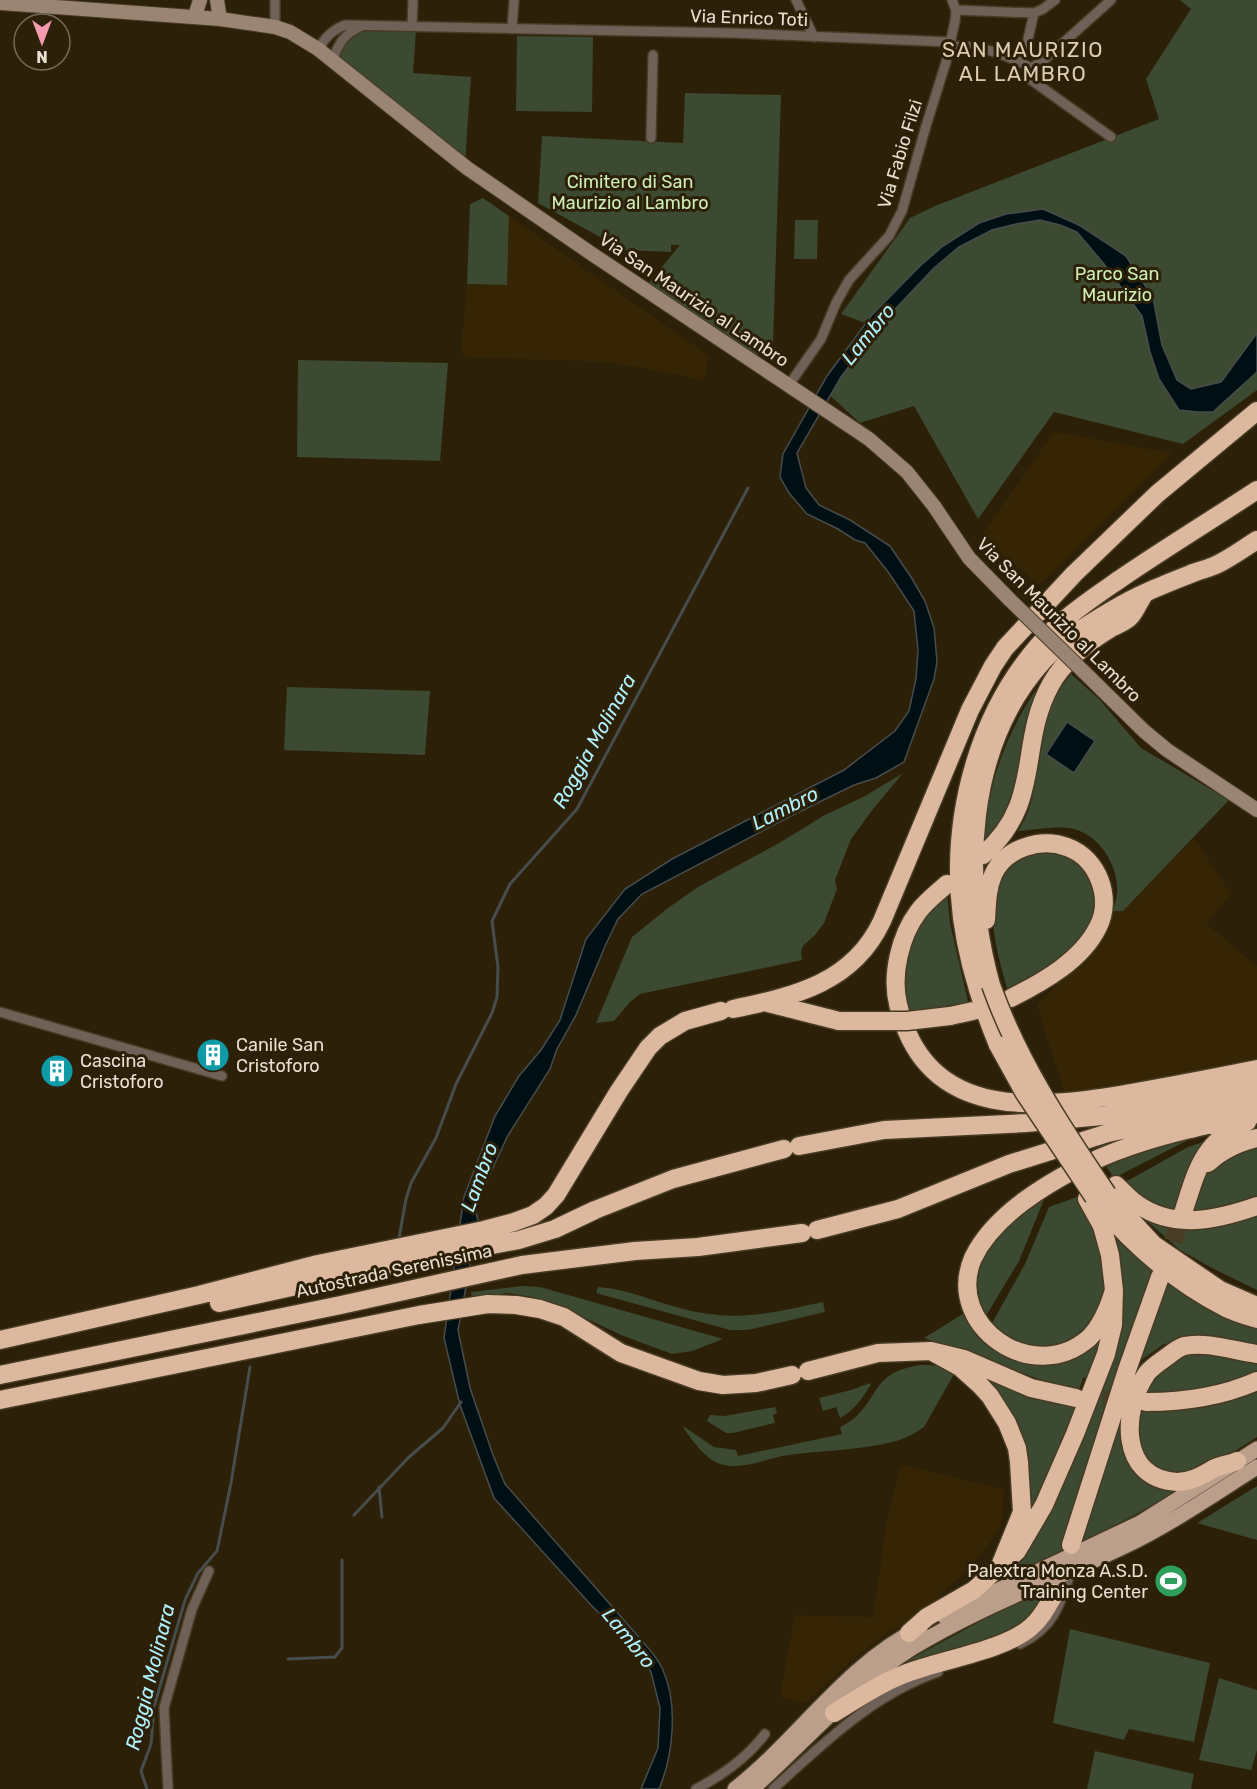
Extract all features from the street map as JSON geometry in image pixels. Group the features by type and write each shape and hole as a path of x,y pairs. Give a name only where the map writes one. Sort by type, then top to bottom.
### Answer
{"highway":[{"path":"0,1340 199,1295 318,1264 423,1251 514,1222 533,1215 546,1206 575,1166 648,1048 666,1032 685,1021 797,994 828,979 851,963 870,942 896,890 970,710 993,666 1019,631 1074,574 1157,494 1257,411"},
{"path":"1257,490 1092,599 1055,629 1018,672 988,725 971,775 961,842 960,887 968,951 986,1015 998,1045 1024,1092 1101,1194 1131,1240 1183,1282 1227,1309 1257,1319"},
{"path":"993,978 982,951 977,922 973,867 978,813 994,747 1009,709 1032,674 1046,658 1113,610 1145,592 1218,564 1257,540"},
{"path":"983,855 1008,828 1017,813 1027,779 1037,716 1053,681 1080,650 1130,618 1145,592"},
{"path":"909,1633 927,1617 974,1590 1017,1551 1031,1530 1075,1434 1106,1354 1113,1325 1114,1290 1110,1255 1102,1226 1101,1194 1080,1138 1062,1128 1004,1022 993,978 986,921 989,886 994,873 1005,858 1019,849 1035,844 1052,843 1068,847 1082,855 1093,867 1101,881 1104,912 1099,926 1089,942 1054,973 1011,998"},
{"path":"947,884 917,913 909,928 899,959 896,989 901,1017 913,1046 939,1075 968,1093 1017,1104 1040,1104 1115,1096 1257,1069"},
{"path":"766,1002 839,1022 907,1021 974,1011"},
{"name":"Autostrada Serenissima","path":"0,1350 423,1251 519,1240 555,1229 595,1210 673,1179 791,1147 884,1130 1045,1122 1102,1116 1257,1084"},
{"name":"Autostrada Serenissima","path":"0,1375 522,1265 635,1251 698,1247 809,1232 898,1209 1009,1164 1108,1133 1257,1101"},
{"path":"1114,1290 1103,1319 1089,1337 1072,1349 1053,1355 1032,1355 1011,1350 994,1340 979,1323 969,1298 968,1278 972,1260 980,1245 996,1225 1050,1182 1089,1161 1131,1144 1167,1134 1257,1116"},
{"path":"1183,1213 1204,1156 1213,1145 1257,1116"},
{"path":"1196,1174 1216,1155 1235,1144 1257,1138"},
{"path":"1101,1194 1136,1204 1154,1214 1196,1222 1251,1209"},
{"path":"1101,1194 1154,1245 1220,1290 1257,1306"},
{"path":"1071,1545 1122,1385 1160,1278"},
{"path":"0,1400 419,1315 488,1304 540,1309 564,1317 621,1353 699,1381 723,1384 756,1383 878,1353 931,1351 964,1359 1031,1388 1076,1398"},
{"path":"1122,1385 1136,1369 1150,1359 1181,1347 1197,1345 1257,1354"},
{"path":"1181,1347 1155,1365 1147,1374 1138,1392 1129,1425 1134,1455 1143,1468 1152,1474 1175,1482 1196,1479 1217,1467 1237,1461"},
{"path":"931,1351 960,1367 990,1396 1007,1423 1017,1448 1022,1512 1000,1566"},
{"path":"1146,1402 1201,1399 1257,1381"},
{"path":"834,1713 903,1674 1014,1639 1042,1616 1055,1593"}],"main road":[{"path":"195,16 200,0"},
{"path":"217,0 220,19"},
{"name":"Via San Maurizio al Lambro","path":"0,3 220,19 275,27 290,32 318,49 467,168 591,254 869,439 907,472 934,506 969,558 1144,731 1167,750 1257,810"},
{"path":"752,1789 767,1768 849,1679 877,1655 909,1633 1140,1523 1257,1449"},
{"path":"735,1789 767,1768 834,1713 885,1666 912,1648 953,1625 1155,1530 1257,1467"}],"street":[{"path":"275,0 275,27"},
{"path":"412,26 413,0"},
{"path":"512,29 514,0"},
{"path":"796,0 814,37"},
{"path":"952,0 956,10 1030,13 1054,0"},
{"path":"1111,0 1044,60 1031,68 1030,79 1111,136"},
{"name":"Via Fabio Filzi","path":"789,385 821,339 836,303 849,280 889,237 902,211 946,62 956,10"},
{"path":"1018,61 1025,52 1030,13"},
{"name":"Via Enrico Toti","path":"318,49 335,29 345,25 412,26 814,37 960,45 978,48 1018,61 1031,68"},
{"path":"333,60 340,40 351,31 365,25"},
{"path":"651,138 653,55"},
{"path":"0,1012 222,1076"},
{"path":"168,1789 164,1708 192,1609 209,1571"},
{"path":"773,1789 850,1720 874,1703 924,1677 1034,1637 1047,1626 1056,1613 1071,1571"},
{"path":"696,1789 718,1778 734,1766 754,1748 765,1734"}],"shaded area":[{"path":"509,216 709,356 704,380 611,362 465,357 461,353 467,284 507,285"},
{"path":"1054,432 1172,453 1043,582 1038,584 981,536"},
{"path":"1194,838 1231,894 1206,923 1257,967 1257,1063 1065,1094 1037,1005 1100,941 1113,911 1123,911"},
{"path":"901,1465 1004,1489 1002,1523 998,1532 967,1571 940,1594 936,1606 888,1632 851,1661 805,1703 780,1697 795,1615 873,1617 888,1514"}],"green space":[{"name":"Parco San Maurizio","path":"1180,0 1257,0 1257,390 1183,444 1054,412 978,519 914,406 860,423 825,391 871,325 841,314 910,218 935,206 1159,119 1146,79 1191,9"},
{"path":"359,30 416,31 413,73 471,77 465,162 339,62 341,46"},
{"path":"517,36 593,37 592,112 516,111"},
{"name":"Cimitero di San Maurizio al Lambro","path":"685,93 781,95 773,345 751,359 647,285 680,245 671,245 671,252 624,250 538,203 542,136 683,143"},
{"path":"483,198 509,216 507,285 467,284 470,204"},
{"path":"795,220 818,220 817,259 794,259"},
{"path":"298,360 448,363 440,461 297,457"},
{"path":"1059,660 1015,800 984,845 991,794 1006,746 1029,701"},
{"path":"1071,674 1099,699 1141,748 1229,800 1123,911 1113,911 1117,893 1115,873 1106,854 1092,838 1068,828 1018,831 1030,807 1043,723 1061,687"},
{"path":"287,687 430,691 425,755 284,750"},
{"path":"903,773 851,839 835,880 837,889 824,923 803,946 802,960 640,994 614,1021 596,1023 632,937 698,887"},
{"path":"1043,849 1078,859 1098,888 1097,921 1050,972 1008,991 993,924 994,889 1000,874 1009,863"},
{"path":"947,893 950,923 969,1006 904,1016 904,953 922,916"},
{"path":"1228,1123 1175,1217 1117,1183 1129,1180 1188,1147 1209,1140 1208,1133 1194,1137 1114,1178 1102,1160"},
{"path":"1257,1143 1257,1204 1185,1218 1194,1190 1209,1168"},
{"path":"1045,1197 1019,1261 986,1316 981,1309 976,1275 990,1242 1028,1205"},
{"path":"1077,1197 1090,1217 1102,1248 1107,1285 1092,1327 1060,1348 1019,1346 991,1325 1025,1264 1049,1207"},
{"path":"1139,1214 1217,1225 1257,1217 1257,1290 1180,1250"},
{"path":"1115,1238 1154,1273 1063,1552 990,1589 988,1584 1025,1550 1106,1371 1112,1242"},
{"path":"1167,1283 1257,1327 1257,1348 1202,1339 1164,1344 1140,1361 1135,1357"},
{"path":"522,1286 540,1287 723,1339 692,1351 672,1354 621,1335 558,1305 508,1293 472,1297 471,1292"},
{"path":"598,1287 621,1290 706,1314 755,1315 823,1302 825,1312 748,1330 730,1330 596,1293"},
{"path":"966,1312 974,1328 990,1346 1010,1358 1039,1363 1106,1326 1090,1376 1083,1378 1078,1393 924,1338"},
{"path":"1204,1352 1257,1359 1257,1374 1219,1388 1144,1396 1154,1378 1167,1365 1184,1356"},
{"path":"919,1365 942,1367 954,1374 924,1427 896,1441 868,1447 782,1456 746,1465 731,1466 718,1463 706,1455 683,1426 714,1447 736,1450 738,1456 842,1434 840,1427 858,1415 885,1379 905,1368"},
{"path":"969,1365 1081,1403 1028,1524 1028,1467"},
{"path":"870,1383 871,1385 857,1404 840,1418 836,1407 823,1411 819,1398"},
{"path":"1130,1384 1134,1469 1148,1482 1179,1492 1080,1543"},
{"path":"1257,1387 1257,1437 1224,1458 1177,1477 1147,1465 1133,1436 1140,1408"},
{"path":"775,1407 777,1413 773,1415 775,1423 733,1433 726,1433 707,1421 710,1415 724,1416"},
{"path":"1257,1486 1257,1540 1197,1523"},
{"path":"1043,1591 1049,1595 1034,1618 1014,1632 888,1671 1009,1606"},
{"path":"1070,1629 1210,1663 1194,1742 1129,1729 1124,1740 1053,1723"},
{"path":"1219,1678 1257,1690 1257,1750 1251,1770 1199,1760"},
{"path":"1095,1751 1194,1774 1191,1789 1087,1789"}],"water":[{"name":"Lambro","path":"1043,209 1079,225 1126,256 1153,298 1162,345 1177,380 1191,389 1221,382 1257,333 1257,372 1213,412 1179,410 1159,379 1142,316 1104,264 1077,232 1040,220 992,230 959,247 934,268 881,324 841,377 797,453 806,488 819,505 850,520 890,546 925,601 934,628 937,662 934,679 904,762 876,778 854,785 795,814 642,894 618,919 576,1015 557,1049 550,1069 507,1137 475,1207 478,1221 458,1330 470,1388 505,1484 649,1649 661,1666 671,1697 671,1745 659,1789 641,1789 658,1748 660,1708 651,1672 638,1652 591,1605 494,1498 460,1405 444,1338 464,1197 495,1116 519,1076 541,1050 560,1020 586,939 625,889 672,859 844,770 895,731 909,711 916,679 918,650 914,611 889,573 865,543 807,514 789,493 780,477 783,454 827,376 872,315 920,266 943,246 979,223 1006,214"},
{"path":"1067,722 1095,741 1074,773 1046,754"}],"waterway":[{"name":"Roggia Molinara","path":"399,1238 411,1183 436,1138 456,1084 492,1013 497,997 498,967 492,921 510,884 577,809 748,488"},
{"name":"Roggia Molinara","path":"147,1789 141,1771 151,1744 154,1707 185,1600 198,1573 217,1551 250,1367"},
{"path":"354,1515 409,1457 443,1428 461,1402"},
{"path":"379,1487 382,1517"},
{"path":"288,1659 335,1657 342,1648 342,1560"}],"tunnel":[{"path":"1164,1267 1183,1213"},
{"path":"1076,1398 1131,1401"}],"place":[{"name":"Canile San Cristoforo","path":"213,1055"},
{"name":"Cascina Cristoforo","path":"57,1071"},
{"name":"Palextra Monza A.S.D. Training Center","path":"1171,1581"}],"district":[{"name":"SAN MAURIZIO AL LAMBRO","path":"1023,61"}]}
